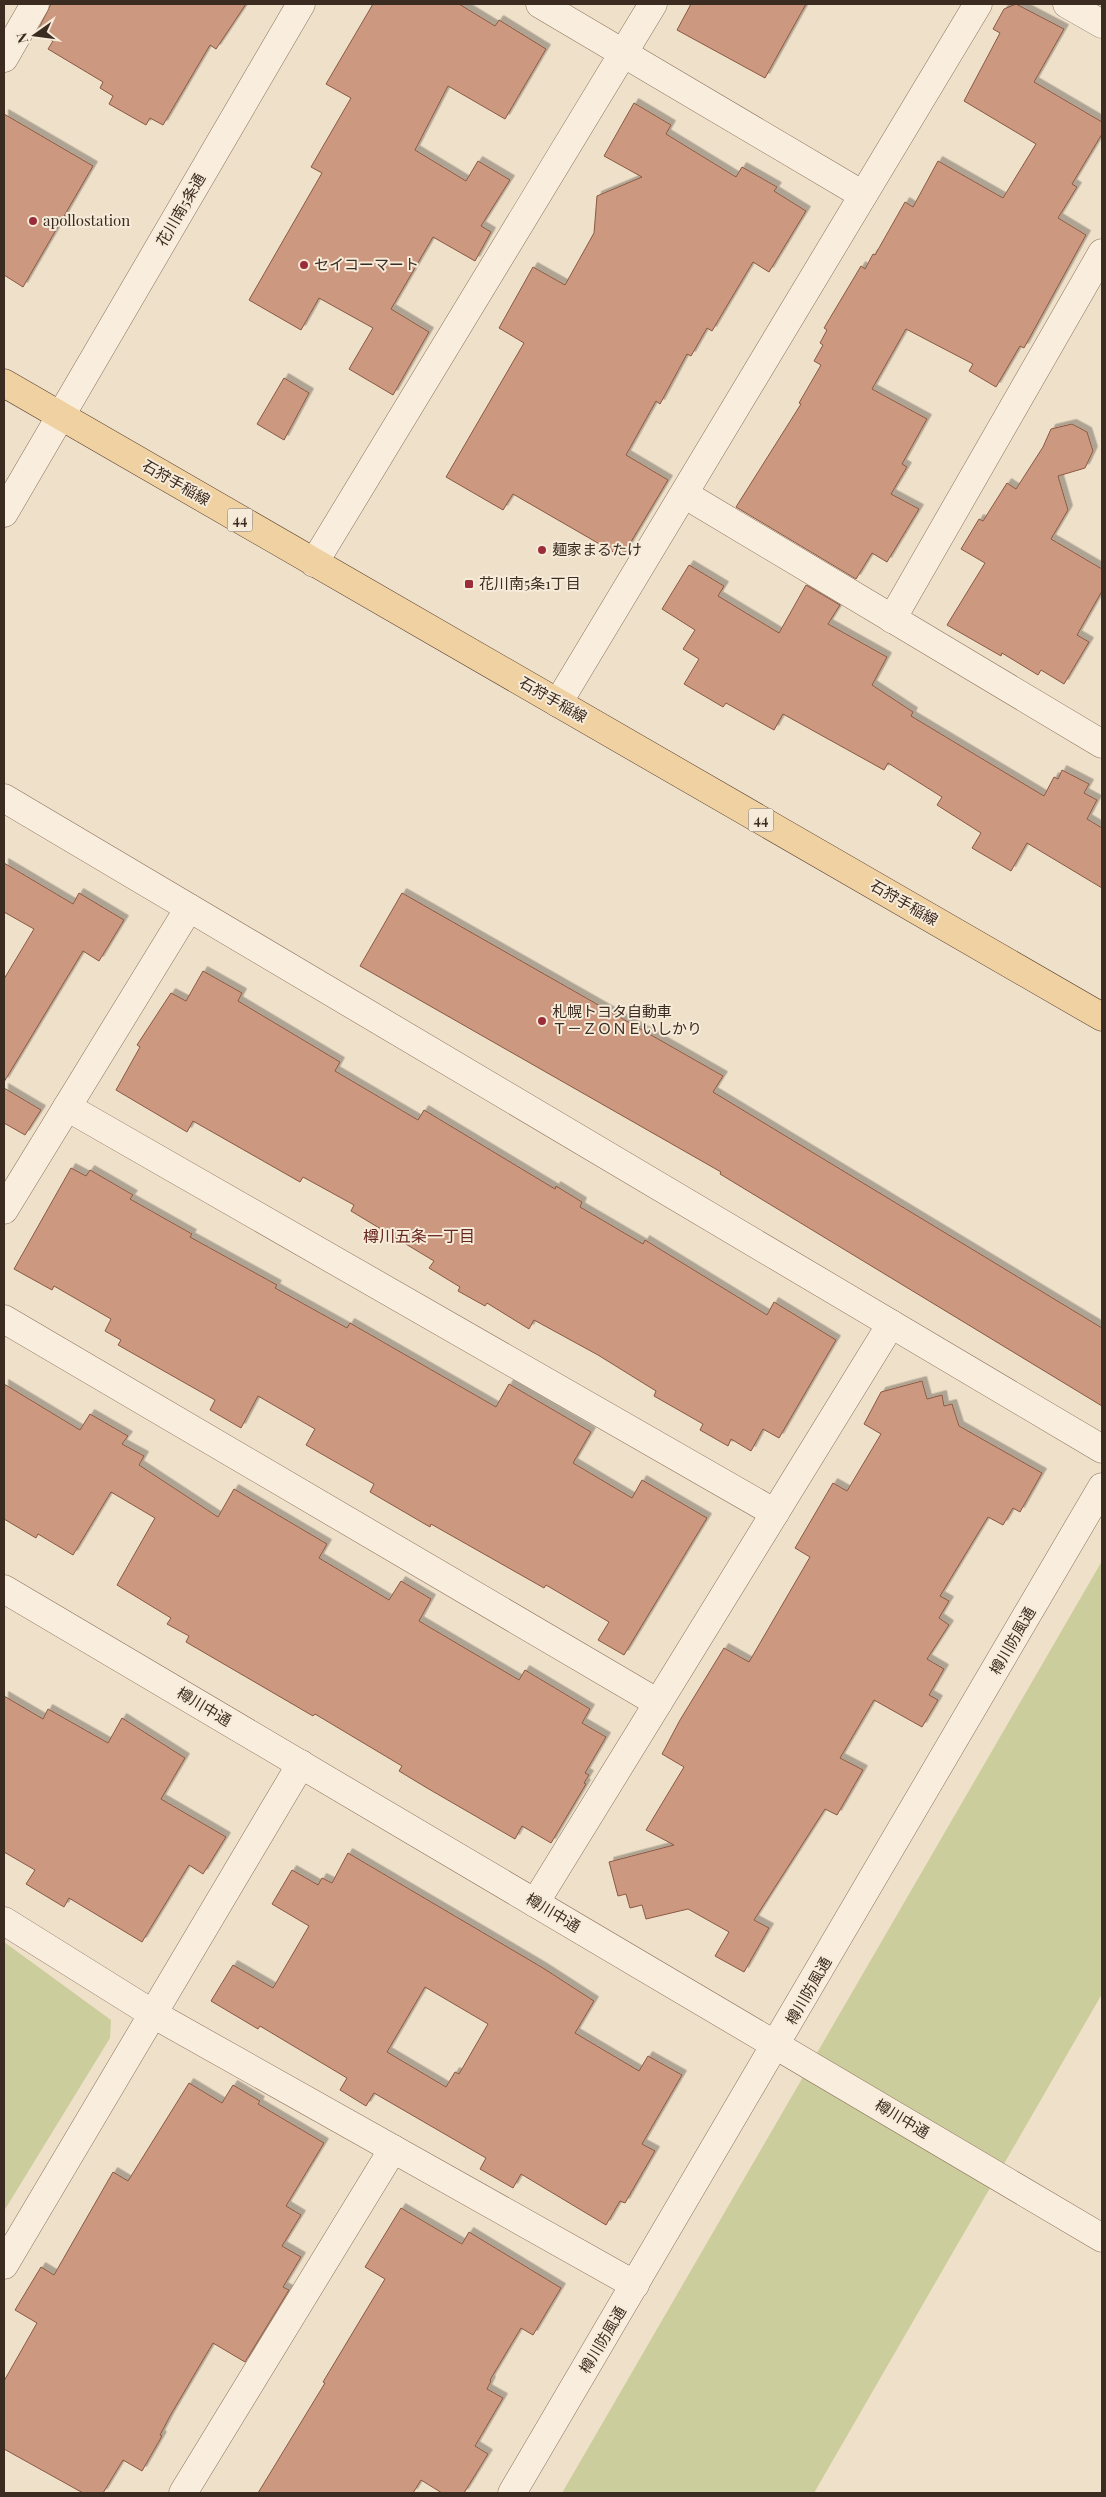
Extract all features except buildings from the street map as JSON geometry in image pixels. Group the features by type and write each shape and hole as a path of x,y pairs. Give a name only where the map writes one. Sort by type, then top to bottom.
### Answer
{"main road":[{"name":"石狩手稲線","path":"4,382 1102,1018"}],"street":[{"path":"4,58 35,4"},
{"name":"花川南5条通","path":"4,513 301,4"},
{"path":"540,4 863,195"},
{"path":"314,563 653,4"},
{"path":"558,703 978,4"},
{"path":"1067,4 1102,24"},
{"path":"892,619 1102,253"},
{"path":"684,494 1102,744"},
{"path":"4,798 1102,1449"},
{"path":"4,1210 189,908"},
{"path":"67,1107 775,1513"},
{"path":"4,1319 658,1703"},
{"path":"535,1903 891,1324"},
{"name":"樽川防風通","path":"512,2493 777,2045 1102,1487"},
{"name":"樽川中通","path":"4,1588 1102,2238"},
{"path":"4,2265 301,1764"},
{"path":"4,1921 153,2014 635,2285"},
{"path":"183,2493 393,2149"}],"green space":[{"path":"1102,1561 1102,1994 814,2493 562,2493"},
{"path":"4,1942 111,2020 110,2038 4,2211"}],"place":[{"name":"apollostation","path":"33,221"},
{"name":"セイコーマート","path":"304,265"},
{"name":"麺家まるたけ","path":"542,550"},
{"name":"花川南5条1丁目","path":"469,584"},
{"name":"札幌トヨタ自動車 Ｔ－ＺＯＮＥいしかり","path":"542,1021"}],"district":[{"name":"樽川五条一丁目","path":"419,1236"}]}
